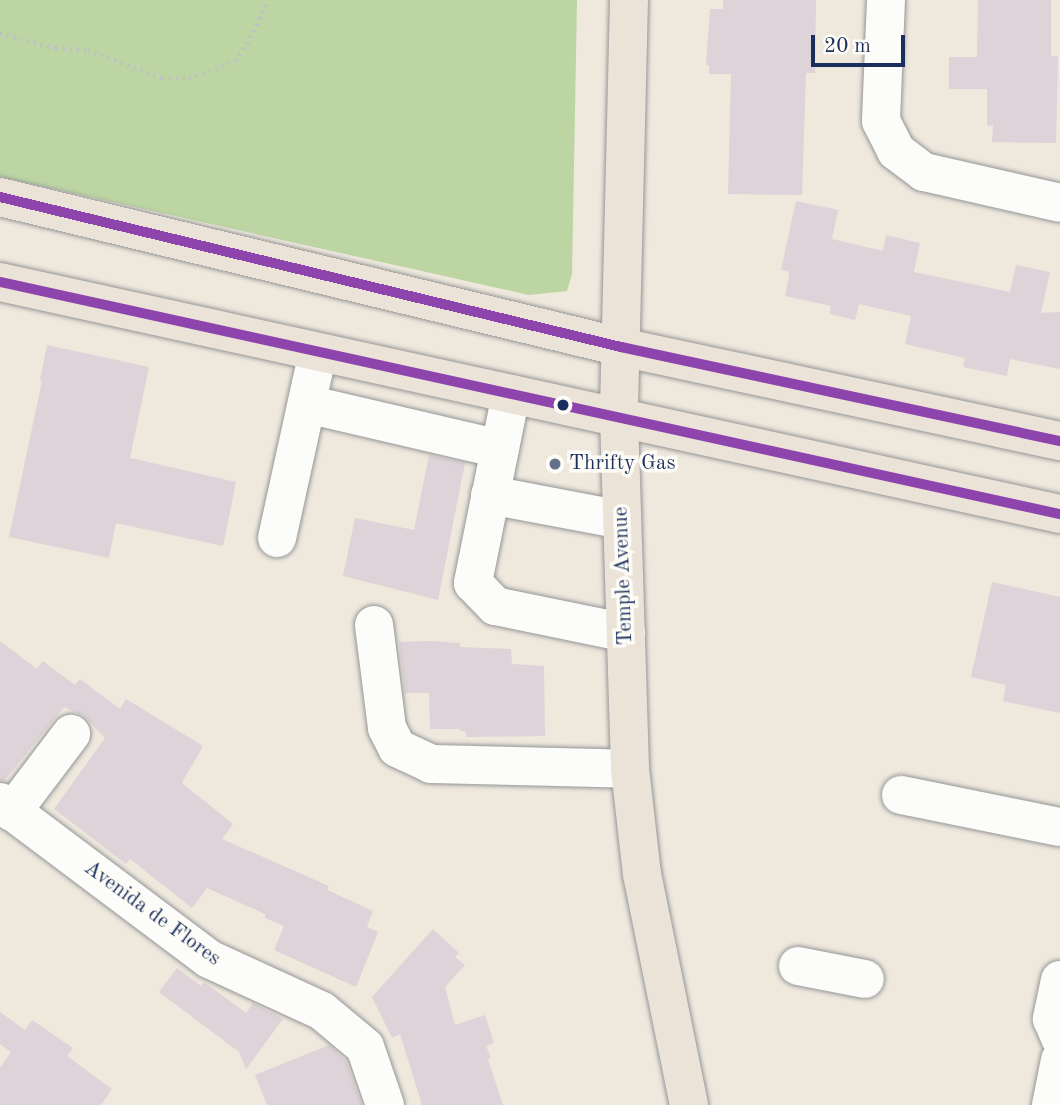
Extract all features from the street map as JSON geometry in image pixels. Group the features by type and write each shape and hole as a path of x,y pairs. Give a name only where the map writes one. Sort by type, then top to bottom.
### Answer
{"main road":[{"name":"Temple Avenue","path":"629,0 619,417 630,769 642,874 689,1105"},
{"path":"0,197 621,347 1060,441"},
{"path":"0,282 1060,514"}],"street":[{"path":"886,0 881,121 896,151 924,172 1060,203"},
{"path":"277,538 318,352"},
{"path":"511,394 472,583 495,606 626,633"},
{"path":"307,404 500,449"},
{"path":"490,495 622,520"},
{"path":"374,625 387,729 397,748 431,764 630,769"},
{"path":"6,807 71,734"},
{"path":"901,795 1060,827"},
{"name":"Avenida de Flores","path":"6,807 209,959 322,1011 365,1047 385,1105"},
{"path":"798,966 865,979"},
{"path":"1060,980 1052,1018 1060,1038"},
{"path":"1051,1105 1060,1060"}],"path":[{"path":"0,33 56,48 88,50 162,78 189,78 235,61 247,44 268,0"}],"green space":[{"path":"0,0 577,0 572,274 567,291 529,295 0,177"}],"building":[{"path":"723,0 816,0 815,73 806,73 802,195 728,194 731,74 709,74 709,65 706,65 710,9 723,9"},
{"path":"978,0 1051,0 1051,56 1058,56 1056,143 992,142 993,125 987,126 987,89 949,89 949,57 977,57"},
{"path":"796,201 838,210 832,239 883,251 886,235 920,243 914,272 1010,292 1016,265 1050,272 1041,313 1060,312 1060,369 1010,359 1007,376 963,367 965,358 905,344 911,316 859,304 855,320 830,314 831,306 785,296 789,276 788,271 781,270"},
{"path":"47,345 149,367 130,458 236,482 223,546 116,523 109,558 9,537"},
{"path":"429,455 465,463 438,600 343,576 355,518 414,530"},
{"path":"992,582 1060,597 1060,713 1003,701 1006,685 971,677"},
{"path":"0,641 37,669 43,661 75,685 80,679 120,709 126,699 203,746 182,783 233,824 222,839 329,886 327,890 373,911 367,927 378,932 356,987 274,950 284,926 265,918 265,914 207,888 192,908 130,859 126,864 54,809 105,738 84,716 64,707 4,781 0,781"},
{"path":"399,642 460,643 460,647 511,649 512,664 544,666 545,736 466,737 466,732 460,729 430,729 429,693 405,693"},
{"path":"433,929 459,953 455,957 465,965 445,987 455,1025 485,1015 494,1043 486,1046 491,1058 488,1059 503,1105 422,1105 400,1034 392,1038 372,997"},
{"path":"177,968 201,986 204,982 246,1013 253,1003 283,1019 246,1069 239,1052 159,992"},
{"path":"0,1012 25,1030 32,1020 73,1048 67,1056 112,1089 101,1105 0,1105 0,1068 11,1052 0,1044"},
{"path":"329,1045 346,1061 362,1105 267,1105 255,1075"}],"transit line":[{"path":"0,197 621,347 1060,441"},
{"path":"0,282 1060,514"}],"place":[{"name":"Thrifty Gas","path":"555,464"}]}
